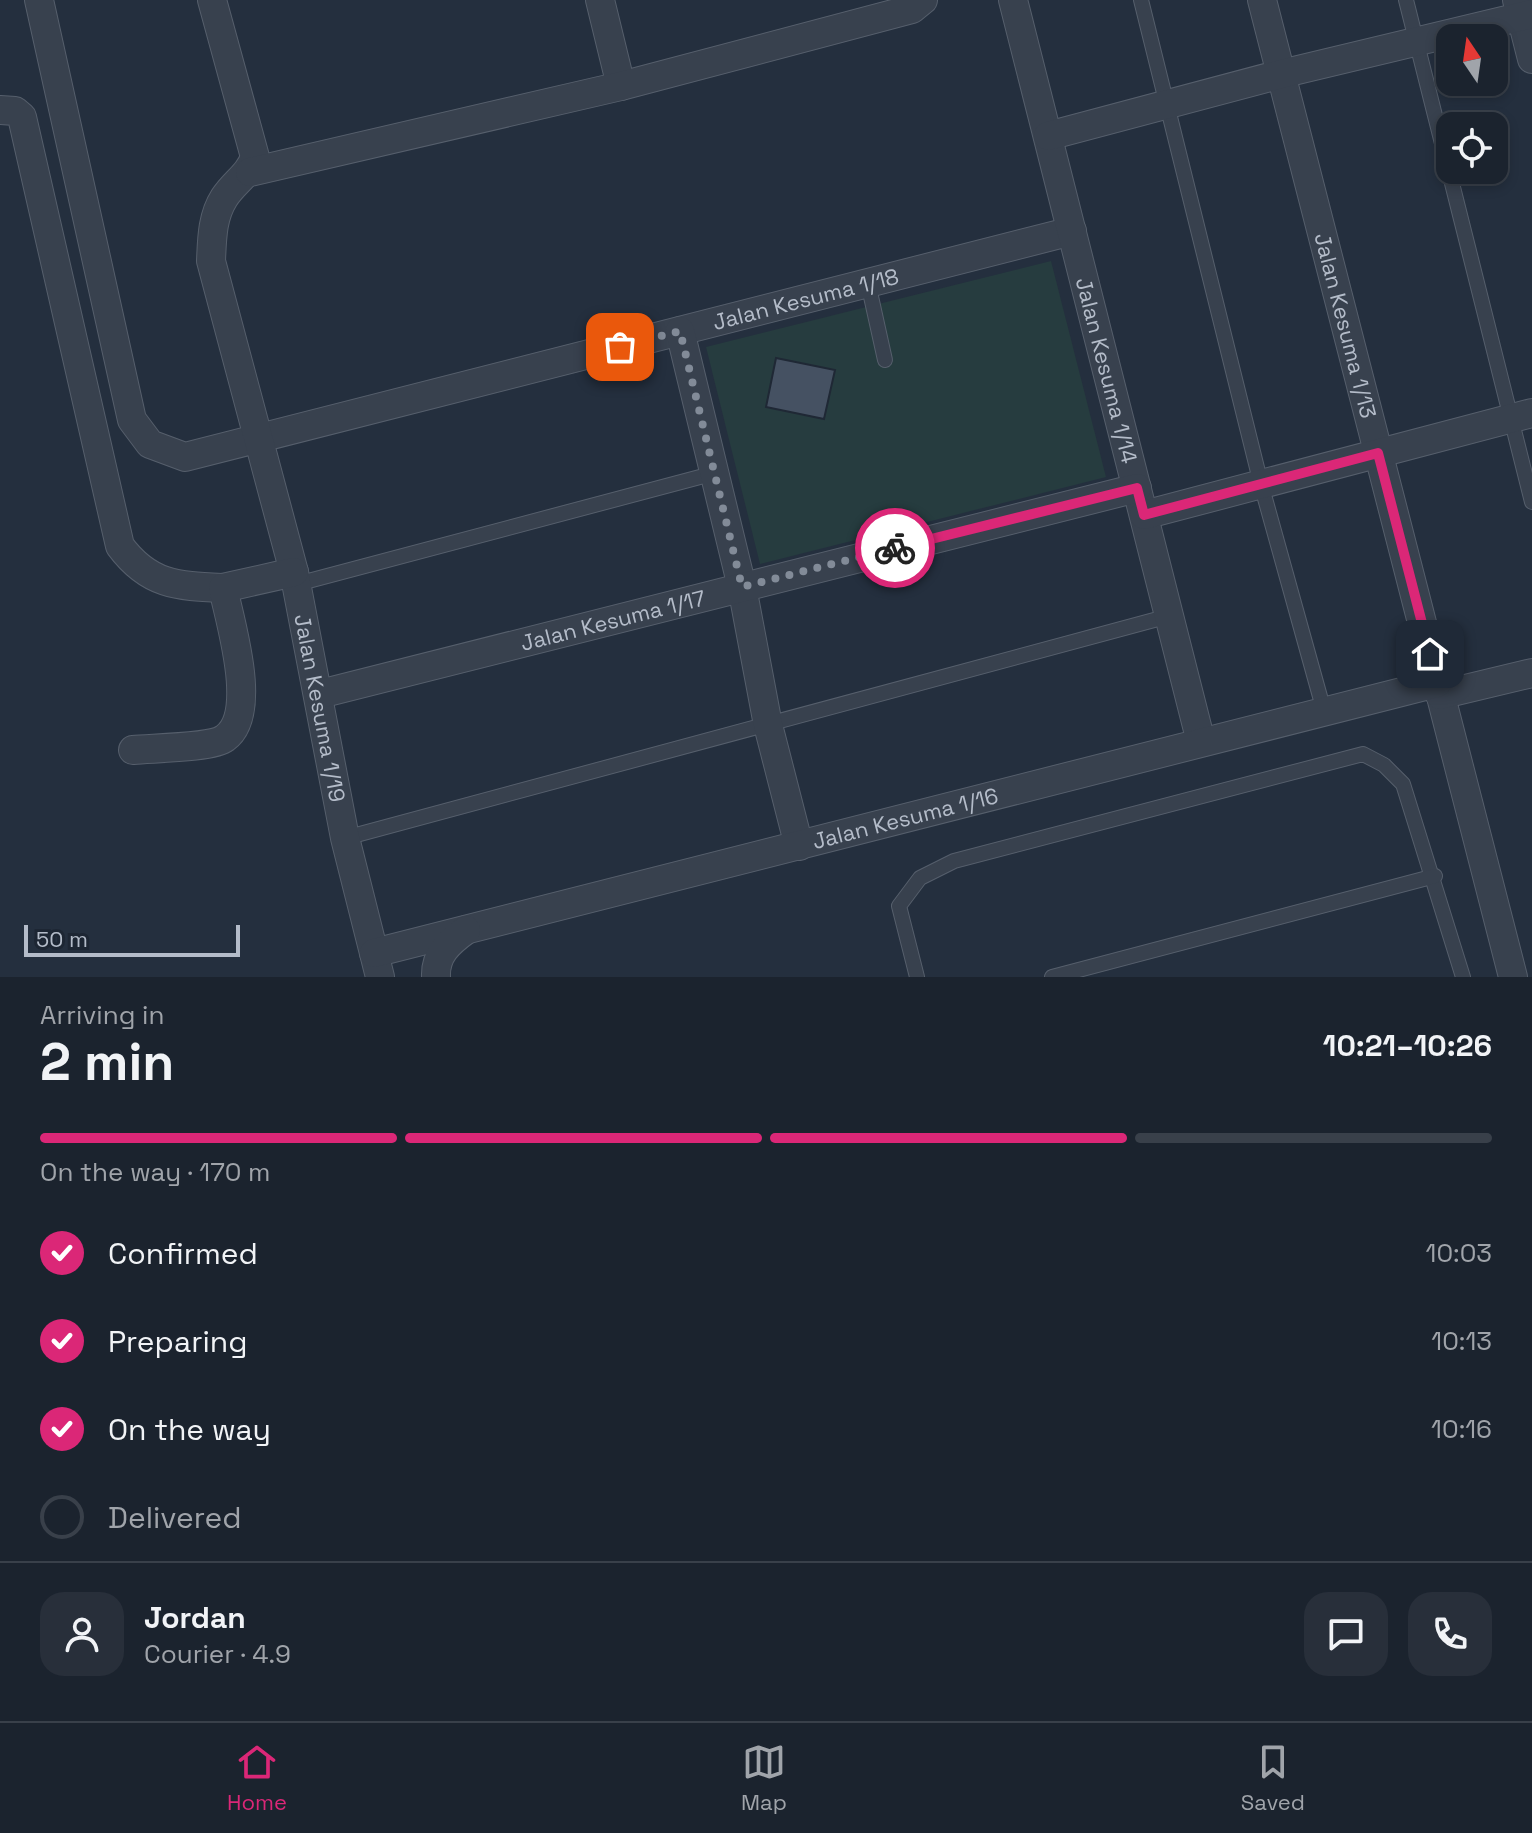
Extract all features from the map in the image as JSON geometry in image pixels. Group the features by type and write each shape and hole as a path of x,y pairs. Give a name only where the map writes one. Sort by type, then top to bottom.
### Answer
{"street":[{"name":"Jalan Kesuma 1/18","path":"39,0 132,420 150,444 185,457 1072,231"},
{"path":"212,0 252,137 255,157 250,172"},
{"path":"600,0 621,86"},
{"path":"250,172 621,86 912,9 923,0"},
{"name":"Jalan Kesuma 1/14","path":"1013,0 1201,742"},
{"name":"Jalan Kesuma 1/13","path":"1262,0 1513,977"},
{"path":"1048,136 1281,74 1417,42 1523,10 1532,59"},
{"path":"0,110 15,111 22,117 120,546 134,566 154,579 190,587 223,588 296,578"},
{"name":"Jalan Kesuma 1/19","path":"250,172 225,197 212,229 211,261 296,578 345,838 377,965"},
{"path":"680,331 742,587 768,725 799,846"},
{"path":"1144,515 1522,415"},
{"name":"Jalan Kesuma 1/17","path":"320,694 1137,488"},
{"path":"133,750 223,740 234,729 240,714 240,666 223,588"},
{"name":"Jalan Kesuma 1/16","path":"377,965 467,929 1201,742 1324,711 1532,673"},
{"path":"436,977 436,962 450,942 467,929"}],"lane":[{"path":"1141,0 1261,484 1324,711"},
{"path":"1406,0 1522,415 1532,502"},
{"path":"868,283 885,360"},
{"path":"296,578 715,473"},
{"path":"345,838 1169,616"},
{"path":"917,977 899,906 920,878 943,866 1363,754 1384,765 1403,784 1435,876 1463,977"},
{"path":"1052,977 1435,876"}],"green space":[{"path":"1051,261 1106,477 760,564 706,347"}],"building":[{"path":"776,358 835,370 824,419 766,407"}],"way so far":[{"path":"620,347 680,331 742,587 895,548"}],"route":[{"path":"895,548 1137,488 1144,515 1378,453 1430,654"}]}
